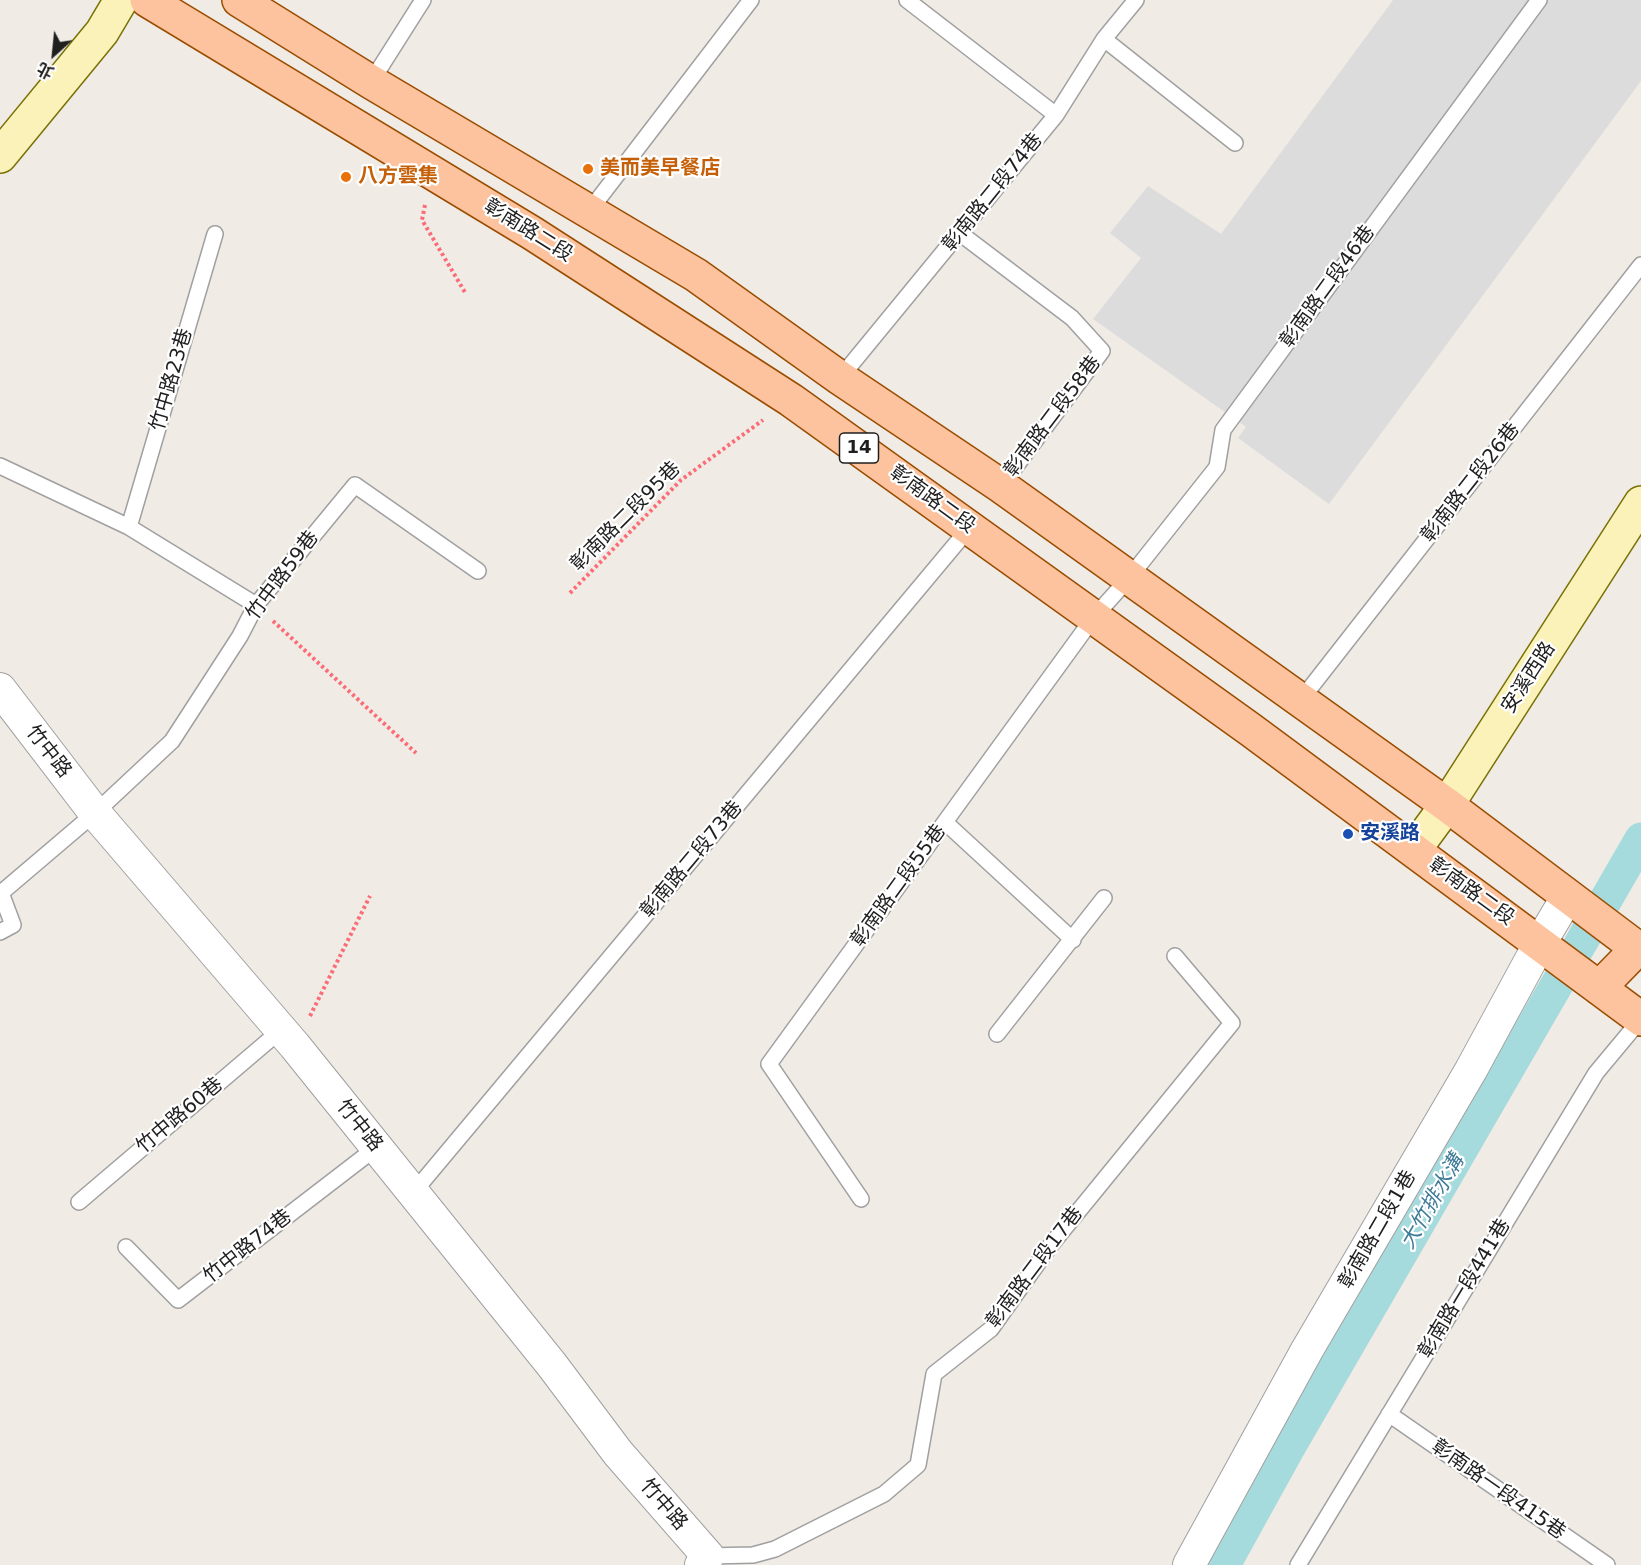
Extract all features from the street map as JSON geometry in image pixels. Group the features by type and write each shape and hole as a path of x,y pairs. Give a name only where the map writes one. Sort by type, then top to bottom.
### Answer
{"main road":[{"name":"彰南路二段","path":"147,0 542,239 791,400 970,527 1540,943"},
{"name":"14","path":"239,0 371,82 696,275 840,378 1001,486 1640,947"},
{"name":"14","path":"1540,943 1641,1018"},
{"path":"1599,988 1640,947"}],"street":[{"path":"0,156 102,32 121,0"},
{"name":"安溪西路","path":"1414,850 1447,806 1641,503"},
{"name":"竹中路","path":"0,689 95,813 288,1038 552,1365 618,1454 704,1561"},
{"name":"彰南路二段1巷","path":"1189,1565 1307,1350 1471,1070 1568,896"}],"lane":[{"path":"371,82 423,0"},
{"path":"590,210 751,0"},
{"path":"907,0 1056,116"},
{"name":"彰南路二段74巷","path":"840,378 1056,116 1104,39 1136,0"},
{"name":"彰南路二段46巷","path":"1129,578 1217,467 1222,430 1539,0"},
{"path":"1104,39 1235,143"},
{"name":"竹中路23巷","path":"129,527 215,234"},
{"name":"彰南路二段58巷","path":"961,234 1072,318 1102,351 1001,486"},
{"name":"彰南路二段26巷","path":"1300,701 1641,265"},
{"path":"0,466 129,527 256,605"},
{"name":"竹中路59巷","path":"0,933 13,925 1,893 95,813 172,741 240,636 256,605 355,484 478,571"},
{"name":"彰南路二段73巷","path":"413,1193 970,527"},
{"name":"彰南路二段55巷","path":"861,1199 769,1064 1094,617 1129,578"},
{"path":"946,823 1073,940"},
{"path":"997,1034 1104,898"},
{"name":"彰南路二段17巷","path":"704,1561 758,1560 775,1549 884,1494 918,1465 934,1374 991,1329 1050,1246 1232,1023 1175,956"},
{"name":"彰南路一段441巷","path":"1298,1565 1596,1073 1641,1018"},
{"name":"竹中路60巷","path":"80,1202 288,1038"},
{"name":"竹中路74巷","path":"126,1247 178,1300 376,1148"},
{"name":"彰南路一段415巷","path":"1389,1414 1607,1565"}],"path":[{"path":"430,172 422,220 466,294"},
{"name":"彰南路二段95巷","path":"570,593 681,480 791,400"},
{"path":"256,605 416,753"},
{"path":"288,1038 370,896"}],"shaded area":[{"path":"1393,0 1641,0 1641,81 1329,504 1238,438 1246,427 1093,319 1141,258 1110,233 1148,186 1221,234"}],"waterway":[{"name":"大竹排水溝","path":"1224,1565 1288,1449 1641,839"}],"place":[{"name":"美而美早餐店","path":"588,169"},
{"name":"八方雲集","path":"346,177"},
{"name":"安溪路","path":"1348,834"}]}
